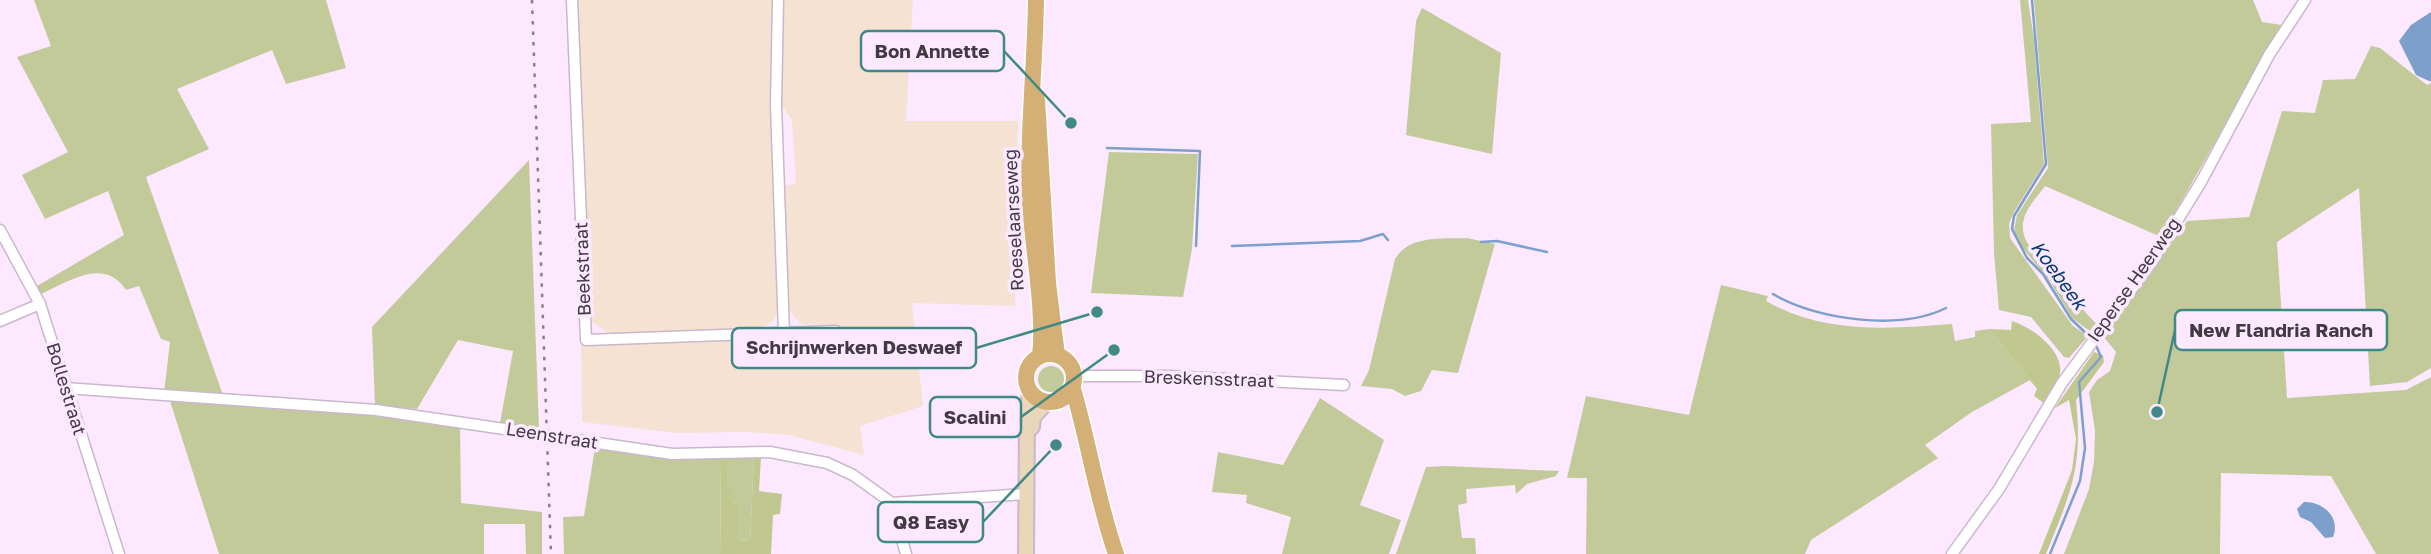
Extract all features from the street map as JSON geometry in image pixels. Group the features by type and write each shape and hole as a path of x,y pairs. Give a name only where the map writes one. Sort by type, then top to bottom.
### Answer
{"main road":[{"name":"Roeselaarseweg","path":"1036,0 1034,83 1029,117 1030,203 1040,356"},
{"name":"Roeselaarseweg","path":"1034,83 1040,117 1048,283 1057,355"},
{"path":"1083,433 1051,403 1030,393 1026,385 1028,368 1040,356 1057,355 1069,362 1109,554"},
{"path":"1051,403 1064,399 1074,382"},
{"path":"1106,530 1116,554"}],"street":[{"name":"Beekstraat","path":"572,0 586,340 836,331"},
{"path":"778,0 776,105 784,333"},
{"name":"Ieperse Heerweg","path":"1952,554 1999,489 2062,383 2158,252 2201,182 2269,55 2305,0"},
{"name":"Bollestraat","path":"0,230 40,304 119,554"},
{"path":"0,321 40,304"},
{"name":"Breskensstraat","path":"1074,382 1168,376 1344,385"},
{"name":"Leenstraat","path":"65,388 376,410 672,454 780,453 827,463 853,475 892,503"},
{"path":"1026,554 1027,415 1030,393"},
{"path":"1028,446 1033,417 1051,403"},
{"path":"906,554 892,503 1027,494"}],"shaded area":[{"path":"577,0 772,0 770,106 777,310 775,319 767,325 759,329 610,334 593,323 589,313"},
{"path":"783,0 913,0 906,121 1018,121 1015,306 912,303 923,406 860,426 864,455 789,435 746,432 676,433 582,422 581,345 841,337 840,326 801,324 789,310 785,186 796,183 792,120 782,106"}],"green space":[{"path":"34,0 326,0 346,68 286,84 272,50 177,89 209,149 146,177 224,398 164,393 170,342 161,339 139,286 126,290 117,280 97,273 75,278 41,294 37,286 124,235 108,191 45,219 22,175 68,152 17,57 51,46"},
{"path":"2020,0 2028,0 2034,39 2044,164 2014,212 2009,223 2010,238 2073,326 2088,336 2069,358 2064,357 2031,317 1999,310 1994,253 1991,124 2031,122"},
{"path":"2034,0 2253,0 2262,22 2282,25 2161,237 2045,186 2028,209 2023,224 2028,243 2034,252 2067,281 2082,308 2097,324 2091,332 2072,318 2051,283 2018,242 2014,230 2017,215 2048,168"},
{"path":"1422,8 1501,53 1492,154 1406,135 1416,21"},
{"path":"2371,46 2380,48 2427,85 2431,83 2431,368 2407,382 2370,386 2359,188 2277,242 2287,398 2406,390 2431,377 2431,554 2376,554 2331,476 2221,473 2220,554 2064,554 2089,489 2094,462 2095,431 2089,392 2097,380 2110,371 2116,352 2103,336 2187,221 2249,217 2282,111 2315,113 2323,80 2355,79"},
{"path":"1109,152 1198,154 1192,249 1183,297 1091,293"},
{"path":"529,160 539,428 500,423 513,351 458,340 417,409 375,406 372,327"},
{"path":"1467,238 1495,244 1458,373 1432,370 1421,391 1405,396 1392,389 1361,386 1369,370 1395,259 1401,251 1417,242"},
{"path":"1721,285 1768,296 1766,301 1788,312 1833,324 1880,328 1952,324 1955,341 1975,337 1975,331 1989,329 2030,380 1972,412 1925,445 1938,458 1811,540 1805,554 1586,554 1587,478 1567,478 1586,396 1689,415"},
{"path":"2012,321 2028,328 2044,340 2060,364 2059,377 2044,403 2034,396 2037,389 1989,329 2011,330"},
{"path":"2094,352 2103,355 2104,362 2076,400 2078,444 2073,479 2046,554 2039,554 2072,470 2076,439 2069,400 2055,408"},
{"path":"1051,366 1060,370 1064,379 1060,388 1051,392 1042,388 1038,379 1042,370"},
{"path":"1320,398 1384,440 1360,505 1401,520 1389,554 1282,554 1291,517 1246,503 1247,495 1212,492 1218,452 1283,465"},
{"path":"170,401 356,413 460,426 461,503 542,512 542,554 526,554 525,524 484,524 484,554 219,554"},
{"path":"595,448 650,457 720,458 721,554 564,554 563,517 584,516"},
{"path":"754,456 750,541 738,540 738,504 732,503 727,492 727,457"},
{"path":"754,456 761,457 759,491 782,494 780,514 773,515 771,554 721,554 720,458 727,457 727,491 732,491 732,503 738,504 738,540 750,541"},
{"path":"1426,467 1559,471 1556,476 1527,484 1516,494 1515,485 1466,489 1467,503 1458,505 1462,538 1475,538 1476,554 1396,554"}],"water":[{"path":"2431,12 2429,81 2416,75 2399,41 2411,25"},
{"path":"2304,502 2317,504 2328,512 2334,523 2333,537 2325,538 2311,522 2300,517 2297,509"}],"waterway":[{"name":"Koebeek","path":"2032,0 2046,164 2014,216 2012,229 2027,258 2043,274 2071,319 2091,338"},
{"path":"1107,148 1200,151 1196,246"},
{"path":"1232,246 1360,241 1383,234 1388,240"},
{"path":"1481,242 1497,241 1547,252"},
{"path":"1773,294 1791,303 1835,316 1882,321 1927,315 1946,308"},
{"name":"Koebeek","path":"2050,554 2080,481 2085,448 2079,382 2101,357 2095,343"}],"railway":[{"path":"532,0 551,554"}],"place":[{"name":"Bon Annette","path":"1071,123"},
{"name":"Schrijnwerken Deswaef","path":"1097,312"},
{"name":"Scalini","path":"1114,350"},
{"name":"New Flandria Ranch","path":"2157,412"},
{"name":"Q8 Easy","path":"1056,445"}]}
